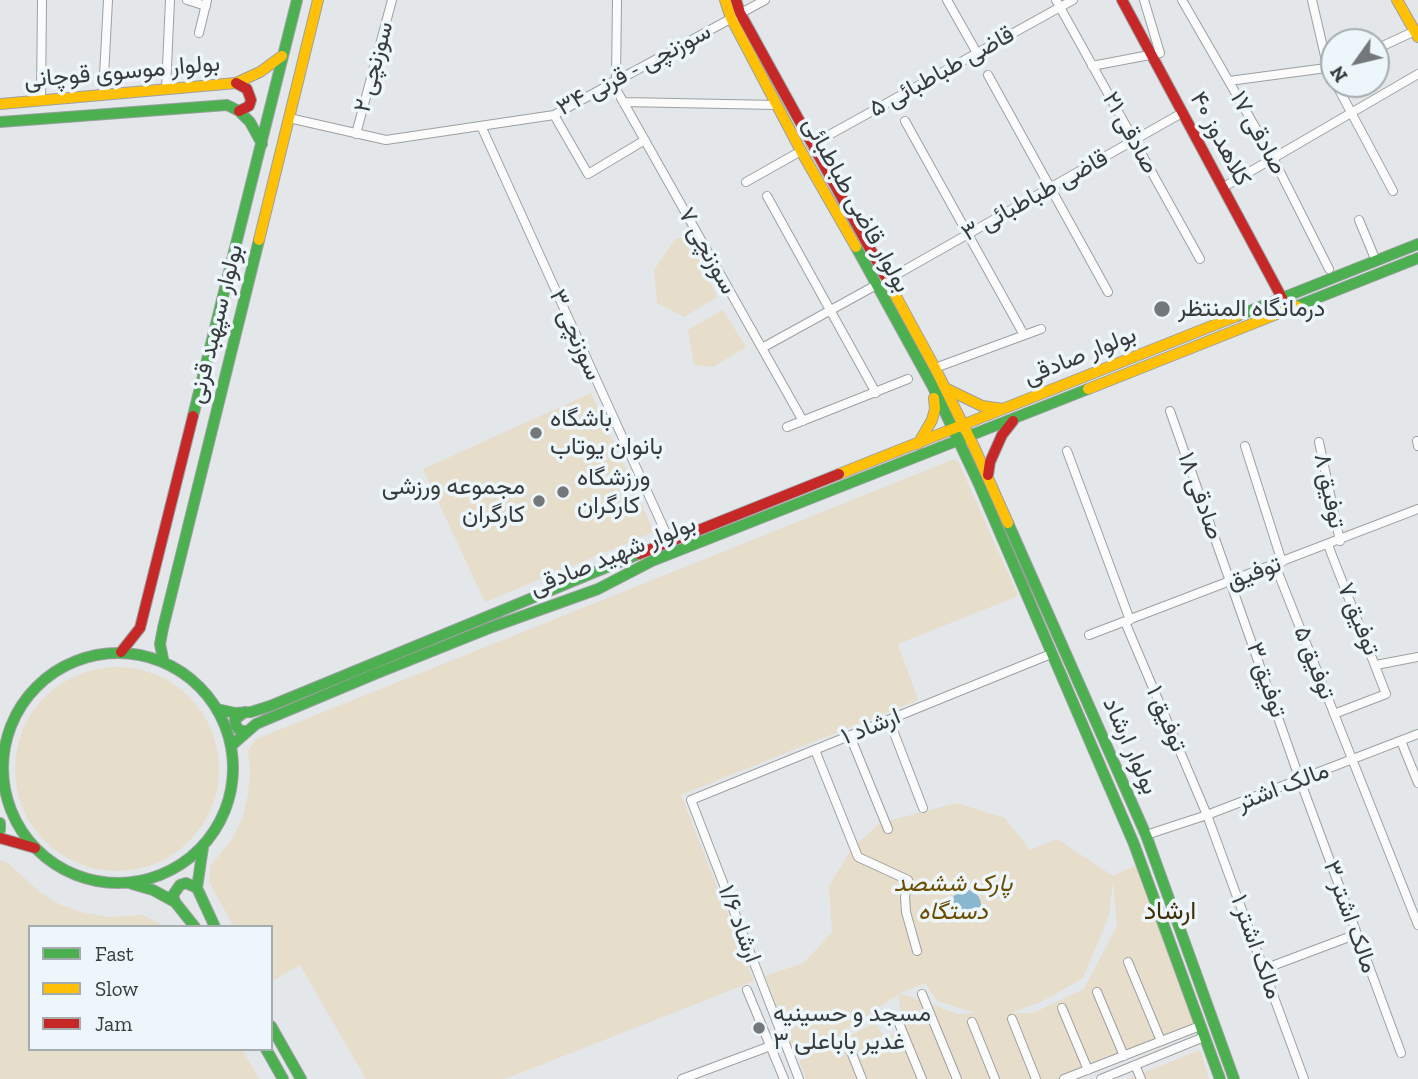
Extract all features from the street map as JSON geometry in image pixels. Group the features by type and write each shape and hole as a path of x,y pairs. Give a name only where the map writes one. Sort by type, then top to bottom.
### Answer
{"main road":[{"name":"بولوار سپهبد قرنی","path":"163,659 149,636 297,0"},
{"name":"بولوار سپهبد قرنی","path":"121,652 149,636 289,118 317,0"},
{"name":"بولوار قاضی طباطبائی","path":"725,0 882,282 935,368 946,389 958,427"},
{"name":"بولوار قاضی طباطبائی","path":"736,0 735,15 776,105 806,148"},
{"name":"کلاهدوز ۴۰","path":"1122,0 1282,298"},
{"path":"1398,0 1417,30"},
{"path":"1405,0 1417,30"},
{"name":"بولوار موسوی قوچانی","path":"0,104 236,83 260,72 282,56"},
{"path":"236,83 247,89 251,100 249,106 239,111 250,122 262,144"},
{"name":"بولوار موسوی قوچانی","path":"0,122 227,105 239,111"},
{"name":"بولوار صادقی","path":"958,427 1418,244"},
{"name":"بولوار صادقی","path":"1018,417 1418,258"},
{"name":"بولوار قاضی طباطبائی","path":"882,282 932,385 958,427"},
{"path":"918,444 927,432 935,410 932,385"},
{"path":"946,389 982,406 1003,409"},
{"path":"987,478 990,462 1002,435 1018,417"},
{"name":"بولوار شهید صادقی","path":"231,746 247,731 274,716 492,627 598,589 652,561 1018,417"},
{"path":"958,427 964,439"},
{"name":"بولوار شهید صادقی","path":"217,709 245,712 270,706 591,573 958,427"},
{"name":"بولوار ارشاد","path":"964,439 987,478 1146,835 1234,1079"},
{"name":"بولوار ارشاد","path":"964,439 978,482 1134,844 1220,1079"},
{"path":"591,573 598,589"},
{"path":"121,652 163,659 188,677 217,709 231,746 233,775 229,799 220,821 203,846 177,867 153,878 128,883 100,882 75,875 57,866 35,848 19,828 8,803 1,778 4,746 17,711 32,690 58,668 86,656 121,652"},
{"path":"245,712 235,719 240,731 247,731"},
{"path":"0,823 0,830"},
{"path":"0,838 35,848"},
{"path":"203,846 197,888 214,925"},
{"path":"128,883 153,890 175,902"},
{"path":"193,925 175,902 173,895 180,885 186,883 197,888"},
{"path":"1169,942 1183,938"},
{"path":"273,1030 301,1079"},
{"path":"267,1051 283,1079"}],"street":[{"path":"41,100 42,0"},
{"path":"103,95 108,0"},
{"path":"166,89 170,0"},
{"path":"187,0 206,3 199,33"},
{"name":"سوزنچی ۲","path":"356,134 392,0"},
{"path":"614,81 617,0"},
{"name":"سوزنچی - قرنی ۳۴","path":"289,118 386,141 554,116 765,0"},
{"path":"947,0 976,53"},
{"name":"قاضی طباطبائی ۵","path":"746,182 1058,4 1073,0"},
{"path":"1092,66 1160,53 1144,0"},
{"name":"صادقی ۱۷","path":"1182,0 1273,159 1329,269"},
{"path":"1312,0 1320,29"},
{"name":"صادقی ۲۱","path":"1058,4 1200,259"},
{"path":"1390,43 1417,30"},
{"path":"1229,81 1320,69"},
{"path":"1222,188 1418,74"},
{"path":"988,75 1108,292"},
{"name":"سوزنچی ۷","path":"614,81 623,102 803,421"},
{"path":"1344,98 1393,191"},
{"path":"623,102 776,105"},
{"name":"قاضی طباطبائی ۳","path":"762,348 1182,113"},
{"path":"554,116 588,173 645,140"},
{"path":"905,121 1024,335"},
{"name":"سوزنچی ۳","path":"482,128 670,542"},
{"path":"767,196 876,393"},
{"path":"1359,220 1376,261"},
{"path":"935,368 1041,329"},
{"path":"788,427 908,379"},
{"name":"صادقی ۱۸","path":"1170,411 1231,580"},
{"name":"توفیق ۸","path":"1319,442 1340,541"},
{"name":"توفیق ۵","path":"1245,446 1279,564 1352,760 1415,907 1418,925"},
{"name":"توفیق ۱","path":"1067,451 1128,621 1207,815"},
{"name":"توفیق","path":"1089,635 1418,509"},
{"name":"توفیق ۷","path":"1328,545 1386,694 1334,714"},
{"name":"توفیق ۳","path":"1231,580 1300,780"},
{"name":"ارشاد ۱","path":"691,800 1051,654"},
{"path":"1376,665 1418,657"},
{"path":"889,720 923,808"},
{"name":"مالک اشتر","path":"1146,835 1207,815 1418,734"},
{"path":"849,736 888,829"},
{"path":"1401,741 1418,783"},
{"path":"815,750 858,858 908,880 906,912 917,951"},
{"name":"مالک اشتر ۳","path":"1300,780 1401,1053"},
{"name":"ارشاد ۱/۶","path":"691,800 799,1079"},
{"name":"مالک اشتر ۱","path":"1207,815 1304,1079"},
{"path":"1264,969 1357,934"},
{"path":"1128,962 1161,1041"},
{"path":"747,990 785,1079"},
{"path":"1097,992 1124,1056"},
{"path":"922,994 957,1079"},
{"path":"1062,1008 1088,1070"},
{"path":"1012,1019 1036,1079"},
{"path":"898,1021 922,1079"},
{"path":"972,1022 995,1079"},
{"path":"1065,1079 1161,1041 1202,1032"},
{"path":"1101,1079 1202,1032"},
{"path":"682,1079 786,1044"},
{"path":"848,1044 862,1079"},
{"path":"1135,1065 1141,1079"}],"green space":[{"path":"688,236 717,297 684,317 657,303 654,270 675,239"},
{"path":"723,310 746,347 713,367 694,365 688,330"},
{"name":"مجموعه ورزشی کارگران","path":"591,393 654,532 485,602 423,469"},
{"path":"952,460 958,461 1018,596 898,644 918,700 681,795 754,981 505,1079 366,1079 300,965 273,981 273,925 233,925 209,882 210,866 231,841 242,819 248,795 248,751 256,739"},
{"path":"117,667 156,675 174,684 189,697 202,712 211,730 219,769 211,808 202,826 189,841 174,854 156,863 117,871 78,863 60,854 45,841 32,826 23,808 15,769 23,730 32,712 45,697 60,684 78,675"},
{"name":"پارک‌ ششصد دستگاه","path":"957,803 1005,818 1030,850 1057,839 1113,876 1141,863 1200,1026 1060,1079 806,1079 799,1061 875,1023 885,1037 901,1031 899,994 827,1044 796,1057 765,976 804,963 832,932 829,886 852,848 880,823","holes":["1113,881 1117,926 1084,989 1033,1013 1011,1013 1043,1001 1083,978 1109,916","925,983 937,1001 975,1013 958,1014 900,993"]},
{"path":"0,860 9,864 40,892 59,904 108,917 143,915 161,925 28,925 28,1051 243,1051 259,1079 0,1079"},
{"path":"1200,1050 1209,1079 1128,1079"}],"water":[{"path":"966,890 972,891 980,899 980,911 972,919 966,920 960,919 952,911 951,905 952,899 960,891"}],"traffic: fast":[{"path":"193,416 297,0"},
{"path":"0,122 227,105 239,111 250,122 262,144"},
{"path":"163,659 160,644 163,628 259,240"},
{"path":"1237,316 1418,244"},
{"path":"856,247 932,385 978,482 1134,844 1220,1079"},
{"path":"1297,306 1418,258"},
{"path":"231,746 256,724 375,674 492,627 598,589 652,561 1088,389"},
{"path":"1008,523 1146,835 1234,1079"},
{"path":"217,709 235,713 251,712 270,706 639,554"},
{"path":"118,653 140,655 162,662 182,672 207,695 228,735 233,768 231,790 224,812 214,832 191,857 151,878 118,883 96,881 74,874 54,864 29,841 8,801 3,768 5,746 12,724 22,704 45,679 85,658 118,653"},
{"path":"245,712 235,719 240,731 247,731"},
{"path":"0,823 0,830"},
{"path":"203,847 197,888 214,925"},
{"path":"175,902 173,895 180,885 186,883 197,888"},
{"path":"132,884 153,890 175,902 193,925"},
{"path":"273,1030 301,1079"},
{"path":"267,1051 283,1079"}],"traffic: slow":[{"path":"259,240 318,0"},
{"path":"725,0 731,18 801,151 856,247"},
{"path":"1397,0 1418,37"},
{"path":"0,104 236,83 260,72 282,56"},
{"path":"885,276 935,368 1008,523"},
{"path":"1088,389 1297,306"},
{"path":"839,474 1237,316"},
{"path":"947,389 982,406 1003,409"},
{"path":"918,444 932,420 934,398"}],"traffic: jam":[{"path":"736,0 740,13 885,276"},
{"path":"1122,0 1282,298"},
{"path":"236,83 247,89 251,100 249,106 239,111"},
{"path":"121,652 140,628 193,416"},
{"path":"988,475 990,462 1002,435 1013,421"},
{"path":"639,554 839,474"},
{"path":"0,838 35,848"}],"place":[{"name":"درمانگاه المنتظر","path":"1162,309"},
{"name":"باشگاه بانوان یوتاب","path":"536,433"},
{"name":"ورزشگاه کارگران","path":"563,492"},
{"name":"مجموعه ورزشی کارگران","path":"539,501"},
{"name":"مسجد و حسینیه غدیر باباعلی ۳","path":"759,1028"}],"district":[{"name":"ارشاد","path":"1170,912"}]}
